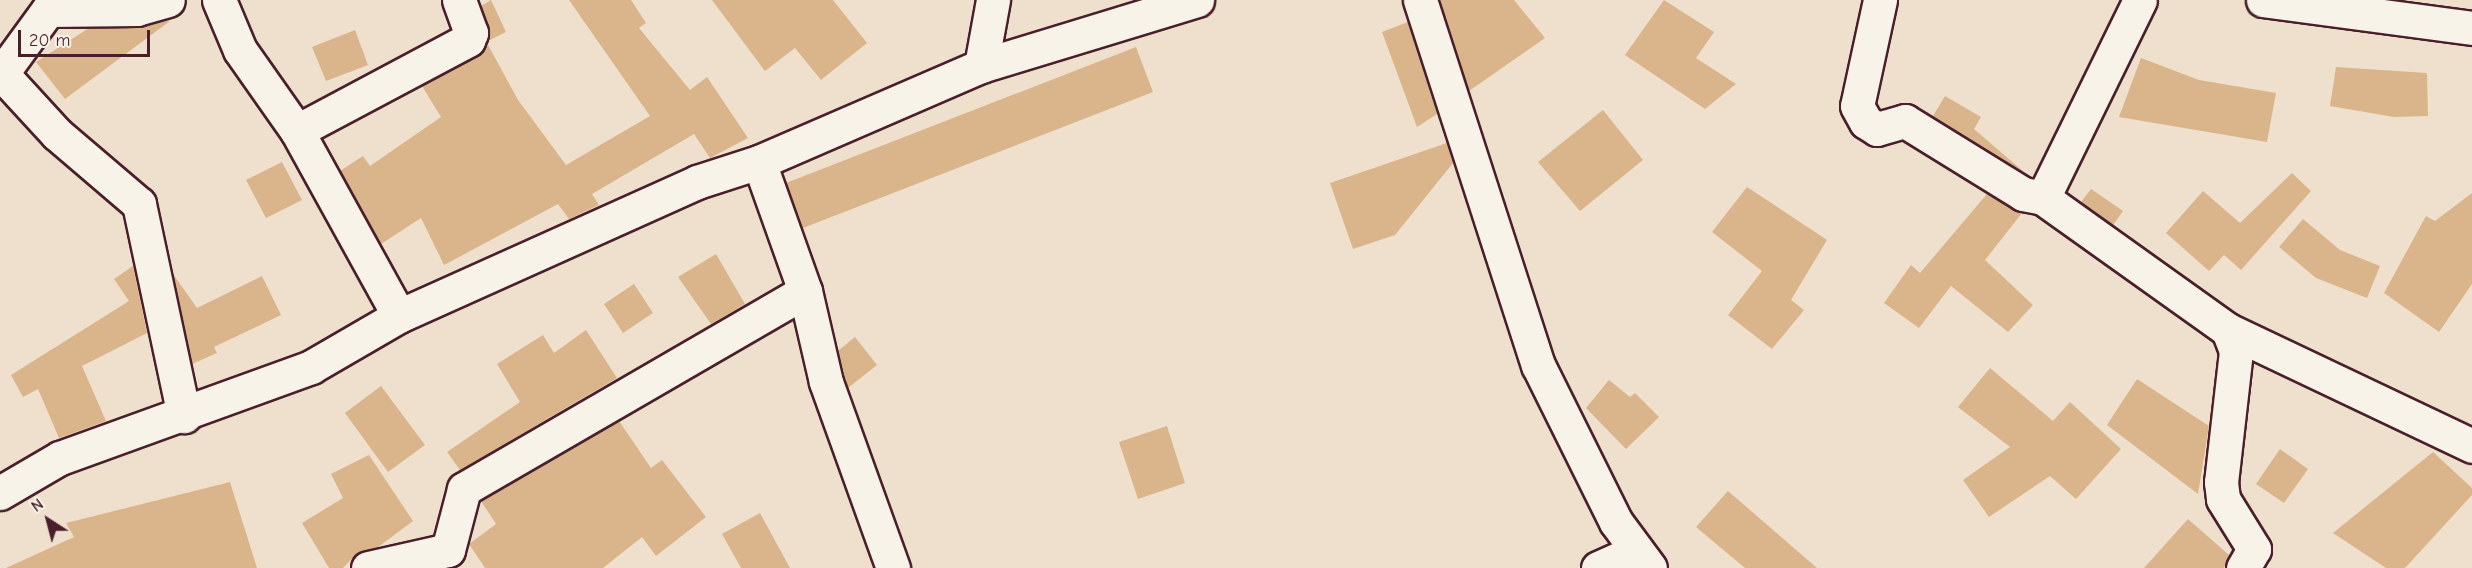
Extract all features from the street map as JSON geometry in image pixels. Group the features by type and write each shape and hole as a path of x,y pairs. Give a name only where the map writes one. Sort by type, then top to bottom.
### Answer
{"street":[{"path":"168,0 137,9 48,10 1,73 57,134 139,204 184,416"},
{"path":"219,0 240,50 297,130 399,316"},
{"path":"297,130 468,40 471,33 459,0"},
{"path":"981,66 993,0"},
{"path":"0,493 60,458 184,416 311,367 399,316 697,182 759,162 981,66 1197,0"},
{"path":"1420,0 1538,365 1642,560 1598,568"},
{"path":"1880,0 1859,114 1877,129 1905,121 2024,194 2043,198 2228,330 2472,446"},
{"path":"2043,198 2140,0"},
{"path":"2263,0 2472,28"},
{"path":"759,162 805,291 826,382 893,568"},
{"path":"368,568 448,550 464,489 805,291"},
{"path":"2228,330 2236,351 2221,482 2223,499 2254,549 2243,568"}],"building":[{"path":"491,0 506,32 488,41 481,6"},
{"path":"569,0 631,0 646,23 639,28 690,90 707,77 748,138 710,158 694,134 592,194 599,205 569,219 558,204 444,265 421,218 381,244 340,171 363,156 370,166 441,117 422,86 477,57 487,43 518,100 566,165 650,116"},
{"path":"712,0 833,0 867,43 821,80 795,48 765,71"},
{"path":"1440,0 1514,0 1545,38 1469,91"},
{"path":"1664,0 1714,32 1696,58 1736,84 1705,109 1625,55"},
{"path":"170,21 65,99 36,62 89,28"},
{"path":"1408,22 1437,114 1417,127 1382,32"},
{"path":"355,30 368,65 326,81 312,47"},
{"path":"1136,47 1153,92 803,228 786,183"},
{"path":"2141,58 2199,80 2276,93 2267,142 2119,117"},
{"path":"2336,67 2427,73 2428,116 2394,117 2330,106"},
{"path":"1945,96 1981,117 1974,129 2024,172 1933,116"},
{"path":"1603,110 1643,160 1580,211 1538,162"},
{"path":"1447,143 1453,163 1395,235 1353,249 1330,183"},
{"path":"282,162 302,200 266,218 246,180"},
{"path":"2292,173 2311,191 2241,270 2224,255 2209,271 2166,233 2203,191 2240,223"},
{"path":"1747,187 1827,240 1791,300 1804,310 1772,349 1728,315 1762,271 1712,232"},
{"path":"2091,189 2123,211 2113,225 2081,202"},
{"path":"2472,193 2472,284 2439,332 2384,293 2426,216 2435,221"},
{"path":"1987,194 2022,213 1985,260 2033,305 2008,332 1951,286 1919,328 1884,303 1911,265 1920,273"},
{"path":"2303,219 2340,250 2380,266 2367,298 2316,278 2279,247"},
{"path":"716,254 745,304 711,324 678,277"},
{"path":"133,266 147,333 82,366 106,421 59,438 38,389 23,397 11,375 129,301 114,279"},
{"path":"173,274 197,308 262,276 281,315 214,347 217,353 192,364"},
{"path":"634,284 653,313 623,333 604,304"},
{"path":"586,330 617,378 460,470 447,452 520,402 497,364 543,335 554,353"},
{"path":"855,337 877,365 848,388 838,351"},
{"path":"1990,368 2053,421 2070,402 2121,449 2076,499 2050,476 1989,517 1963,480 2010,447 1958,407"},
{"path":"2137,379 2209,426 2198,494 2107,425"},
{"path":"1609,380 1630,397 1635,393 1659,417 1626,449 1586,408"},
{"path":"381,386 425,445 388,472 345,413"},
{"path":"619,421 651,468 662,460 706,517 656,556 642,537 603,568 485,568 469,544 496,524 481,501"},
{"path":"1167,426 1185,483 1138,499 1119,442"},
{"path":"2280,449 2308,469 2284,503 2256,484"},
{"path":"2433,452 2472,488 2472,495 2405,568 2386,568 2333,533"},
{"path":"369,455 413,521 378,547 356,554 343,568 329,568 302,523 343,498 331,474"},
{"path":"230,482 257,568 6,568 74,537 66,523"},
{"path":"1728,491 1817,568 1745,568 1696,527"},
{"path":"760,513 790,568 741,568 722,534"},
{"path":"2188,519 2229,555 2224,568 2144,568"}]}
